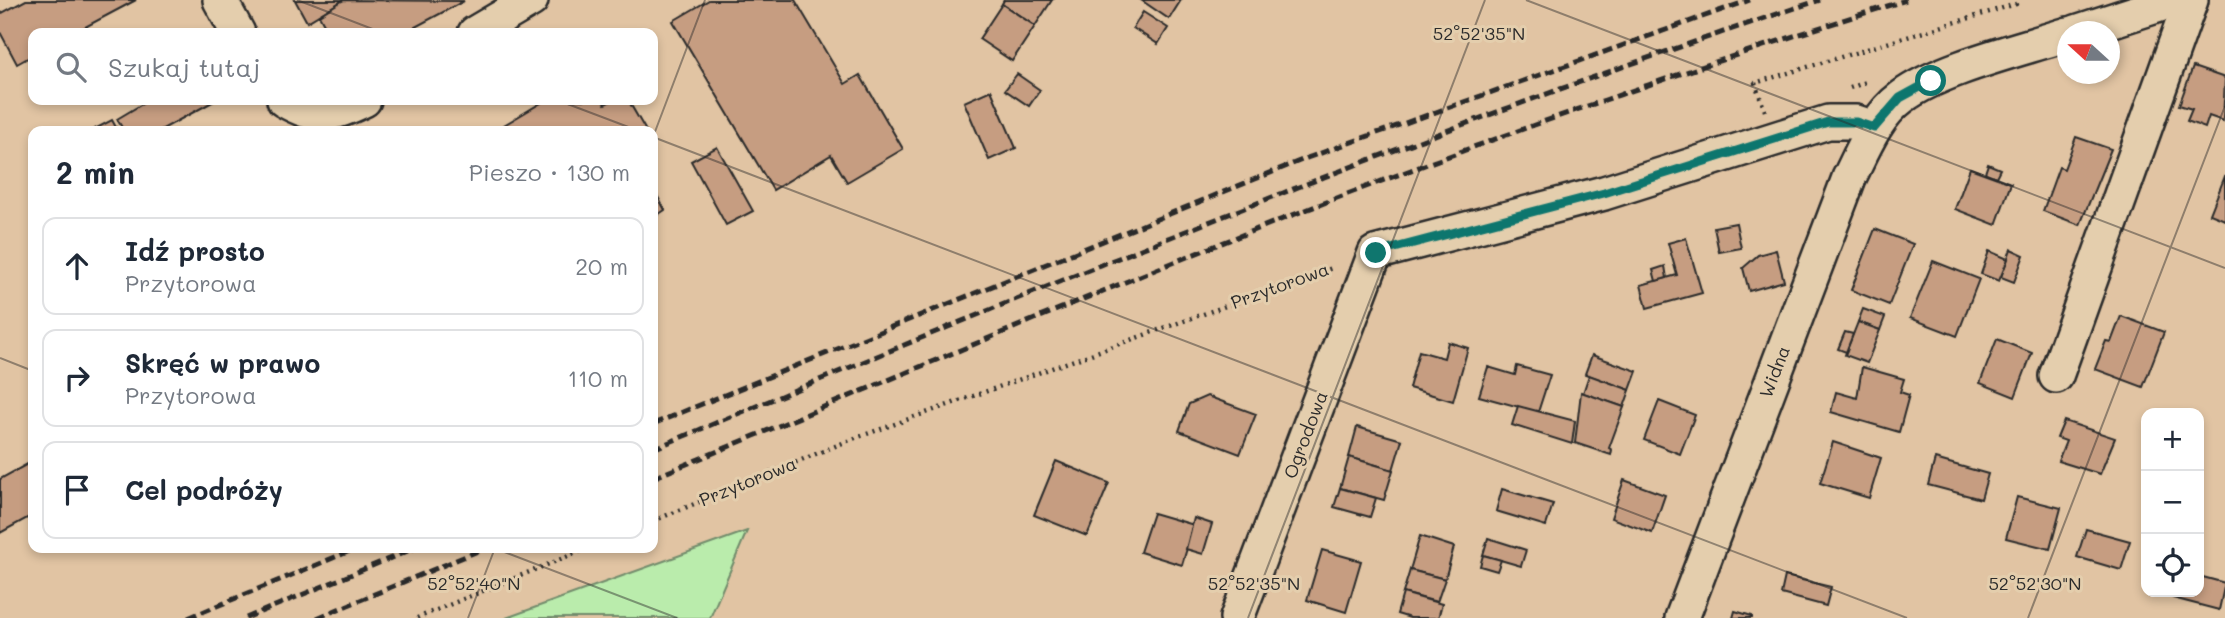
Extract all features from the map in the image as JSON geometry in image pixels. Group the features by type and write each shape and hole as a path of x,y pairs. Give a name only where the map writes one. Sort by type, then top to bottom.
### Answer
{"street":[{"path":"220,0 235,28"},
{"path":"483,28 531,0"},
{"path":"2110,21 2175,0"},
{"path":"2056,376 2191,0"},
{"path":"1376,253 1604,193 1828,122 1856,122 1874,128 1900,98 1931,81 2057,37"},
{"path":"293,105 303,111 331,115 353,105"},
{"name":"Widna","path":"1682,618 1849,178 1874,128"},
{"name":"Ogrodowa","path":"1237,618 1376,253"}],"path":[{"path":"1766,115 1755,83 2016,4 2015,0"},
{"path":"1841,91 1866,82"},
{"name":"Przytorowa","path":"658,519 850,440 1376,253"},
{"path":"418,618 576,553"}],"green space":[{"path":"747,531 710,618 506,618"}],"building":[{"path":"26,0 136,0 83,28 28,28 28,58 17,64 0,32 0,14"},
{"path":"295,0 342,0 342,1 307,22"},
{"path":"344,0 464,1 413,28 326,28 319,15"},
{"path":"709,0 795,0 845,84 860,75 903,149 847,182 831,155 773,190 673,21"},
{"path":"1004,0 1052,0 1035,26 1002,4"},
{"path":"1141,0 1181,0 1169,19"},
{"path":"1002,4 1035,26 1012,61 979,39"},
{"path":"1143,12 1168,28 1158,44 1133,28"},
{"path":"2193,67 2225,78 2223,121 2209,116 2205,128 2187,121 2192,109 2179,105"},
{"path":"1017,74 1040,90 1029,106 1005,90"},
{"path":"991,90 1016,148 989,160 964,102"},
{"path":"141,105 207,105 168,126 121,126 117,119"},
{"path":"538,105 631,105 643,126 502,126"},
{"path":"112,120 115,126 101,126"},
{"path":"2076,137 2111,149 2080,225 2043,211 2059,167 2064,169"},
{"path":"717,147 753,211 726,225 691,161"},
{"path":"1988,164 2000,169 1996,177 1985,173"},
{"path":"1970,168 2011,183 1996,225 1955,209"},
{"path":"2225,176 2225,220 2210,214"},
{"path":"658,197 665,210 658,215"},
{"path":"1736,223 1741,248 1719,252 1714,227"},
{"path":"1875,229 1913,244 1889,305 1851,290"},
{"path":"1686,238 1702,293 1647,308 1641,285 1677,275 1668,243"},
{"path":"2011,249 2024,255 2014,282 2001,277"},
{"path":"1776,250 1784,281 1749,291 1743,268 1758,255"},
{"path":"1989,251 2008,259 1999,281 1981,274"},
{"path":"1933,261 1979,279 1957,336 1910,318"},
{"path":"1665,266 1667,278 1656,281 1653,270"},
{"path":"1863,309 1885,317 1880,330 1858,322"},
{"path":"2121,316 2164,332 2143,387 2095,369 2106,341 2111,342"},
{"path":"1858,322 1880,330 1867,363 1845,355"},
{"path":"1845,332 1853,334 1846,352 1838,349"},
{"path":"1997,339 2032,353 2015,397 1980,383"},
{"path":"1448,342 1468,348 1453,401 1409,388 1419,351 1444,358"},
{"path":"1592,355 1637,371 1630,390 1585,374"},
{"path":"1517,366 1550,375 1538,412 1479,396 1488,367 1515,375"},
{"path":"1862,367 1904,379 1900,392 1909,395 1899,432 1831,412 1836,392 1857,398"},
{"path":"1589,375 1630,390 1624,407 1583,393"},
{"path":"1581,392 1624,407 1609,448 1612,450 1611,455 1575,443"},
{"path":"1207,396 1256,414 1240,454 1179,431 1189,404"},
{"path":"1659,401 1695,415 1680,454 1644,440"},
{"path":"1518,406 1575,421 1572,444 1512,425"},
{"path":"2064,421 2115,438 2100,474 2058,461 2066,441 2057,438"},
{"path":"1357,427 1402,440 1393,470 1349,457"},
{"path":"1833,442 1881,458 1869,498 1820,483"},
{"path":"1349,457 1393,470 1384,500 1340,488"},
{"path":"1935,459 1988,474 1981,499 1928,485"},
{"path":"1056,461 1109,483 1087,536 1034,515"},
{"path":"28,464 28,518 0,533 0,479"},
{"path":"1624,480 1665,495 1652,533 1611,518"},
{"path":"1340,488 1376,498 1370,517 1334,507"},
{"path":"1502,489 1553,504 1546,526 1496,511"},
{"path":"2017,497 2061,508 2050,549 2006,538"},
{"path":"1153,513 1194,525 1182,565 1140,552"},
{"path":"1194,518 1212,524 1203,554 1186,549"},
{"path":"2086,529 2130,541 2121,570 2077,557"},
{"path":"1420,536 1454,547 1445,579 1410,570"},
{"path":"1488,538 1526,550 1521,566 1483,555"},
{"path":"1322,550 1361,561 1346,612 1307,600"},
{"path":"1483,555 1501,560 1497,571 1480,566"},
{"path":"1410,570 1445,579 1437,602 1403,593"},
{"path":"1785,576 1831,587 1826,606 1781,594"},
{"path":"2204,577 2225,583 2219,610 2173,598 2204,597"},
{"path":"1403,593 1442,604 1438,618 1410,618 1397,614"},
{"path":"1735,611 1752,616 1752,618 1733,618"}],"railway":[{"path":"658,422 1307,158 1750,0"},
{"path":"658,447 1232,213 1524,102 1820,0"},
{"path":"658,476 1106,290 1418,167 1742,53 1906,0"},
{"path":"188,618 345,553"},
{"path":"246,618 403,553"},
{"path":"317,618 473,553"}],"route":[{"path":"1376,253 1604,193 1828,122 1856,122 1874,128 1900,98 1931,81"}]}
